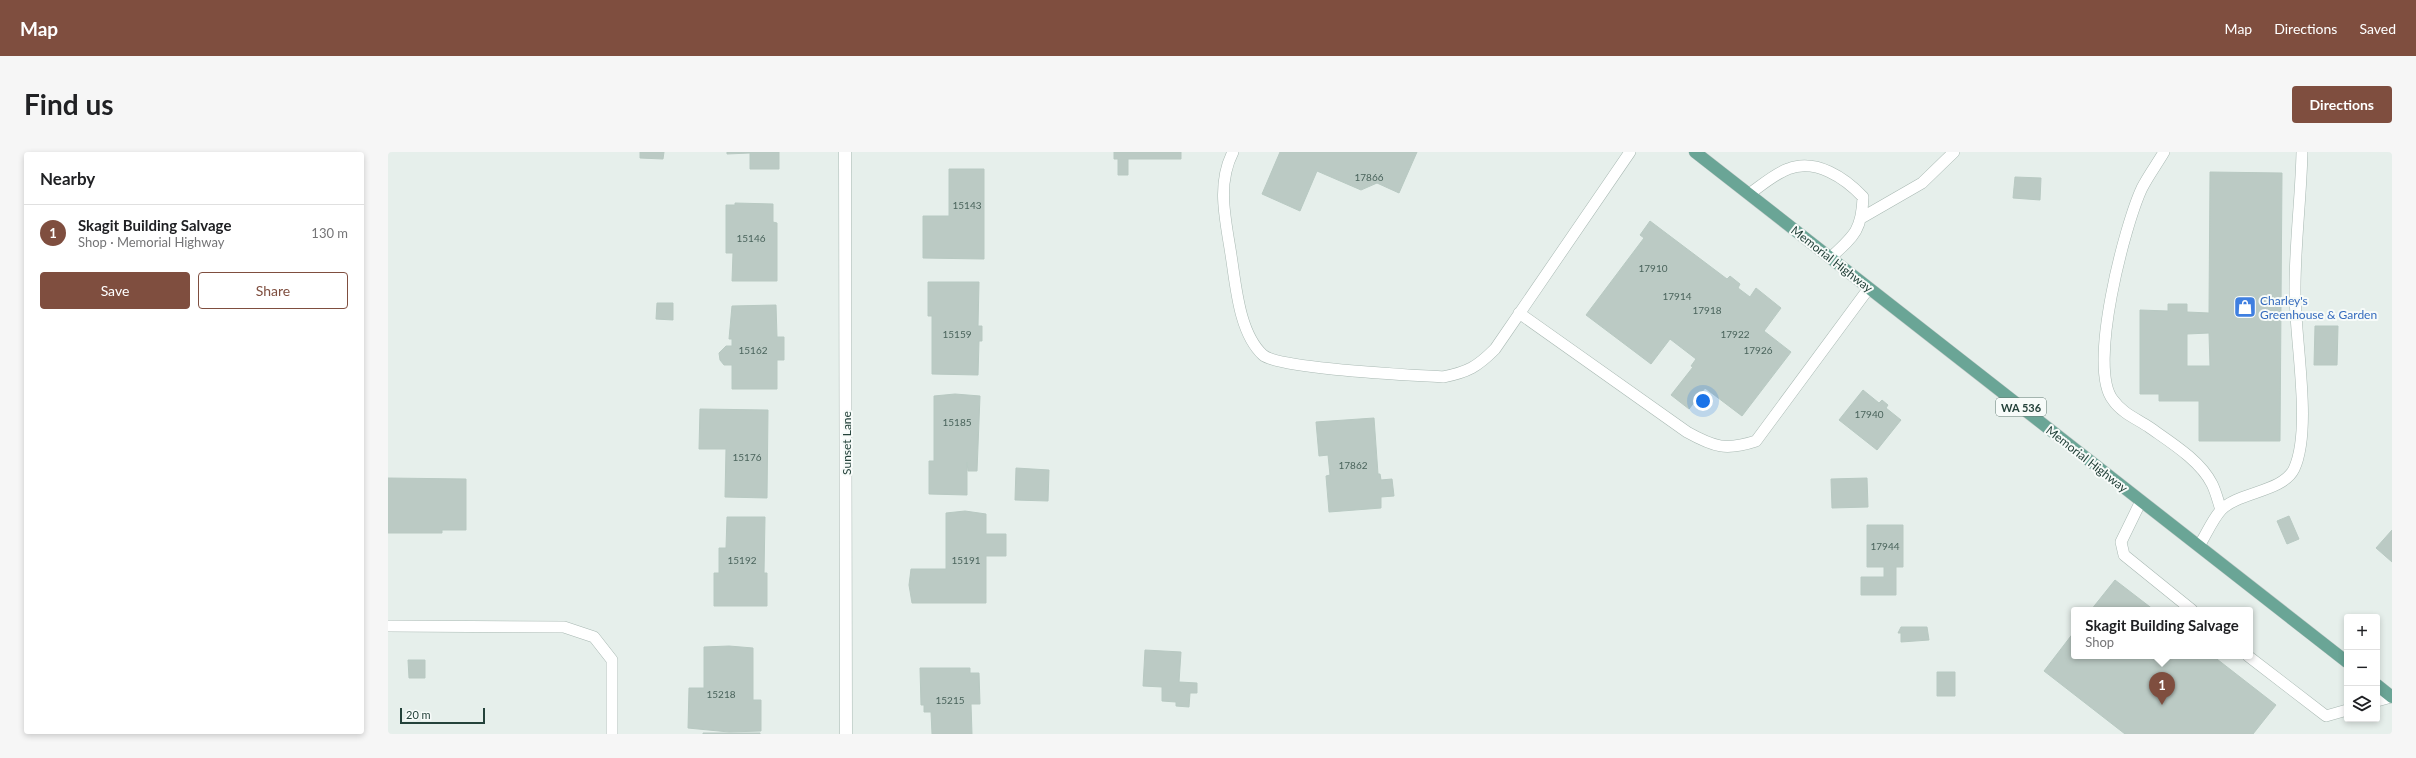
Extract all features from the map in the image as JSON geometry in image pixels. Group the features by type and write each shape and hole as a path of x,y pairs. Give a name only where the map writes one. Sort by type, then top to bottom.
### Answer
{"main road":[{"name":"Memorial Highway","path":"1695,152 2344,660"},
{"path":"2380,688 2392,697"}],"street":[{"name":"Sunset Lane","path":"846,152 846,734"}],"lane":[{"path":"1233,152 1227,164 1223,190 1224,215 1242,317 1254,342 1264,355 1275,361 1310,366 1443,377 1463,373 1480,364 1495,349 1630,152"},
{"path":"1863,217 1922,183 1954,152"},
{"path":"2164,152 2142,188 2119,260 2104,350 2105,383 2112,400 2124,412 2190,459 2205,473 2212,484 2221,510"},
{"path":"2199,546 2221,510 2236,501 2280,482 2294,470 2299,451 2302,421 2295,290 2302,152"},
{"path":"1749,194 1786,169 1801,165 1827,170 1849,182 1863,197 1863,217 1853,236 1830,258"},
{"path":"1520,313 1687,432 1709,444 1728,448 1756,441 1869,288"},
{"path":"2141,501 2120,542 2124,555 2188,607"},
{"path":"388,626 564,627 594,636 612,660 612,734"},
{"path":"2252,659 2326,716 2344,711"},
{"path":"2380,700 2392,697"}],"building":[{"path":"640,152 664,152 663,159 640,158"},
{"path":"727,152 779,152 779,169 750,169 750,153 727,154"},
{"path":"1114,152 1181,152 1181,159 1128,159 1128,175 1118,175 1118,159 1114,159"},
{"path":"1280,152 1417,152 1399,193 1377,183 1361,190 1317,171 1300,211 1262,194"},
{"path":"949,169 984,169 984,259 923,258 923,216 949,216"},
{"name":"Charley's Greenhouse & Garden","path":"2210,172 2282,173 2280,441 2199,441 2199,401 2159,401 2159,394 2140,394 2140,310 2168,311 2168,304 2187,304 2187,312 2209,313","holes":["2209,333 2210,366 2187,366 2187,334"]},
{"path":"2015,177 2041,178 2040,200 2013,198"},
{"path":"735,203 773,204 773,222 777,223 777,281 732,281 733,253 726,253 726,205 735,205"},
{"path":"1650,221 1727,279 1730,276 1740,284 1738,288 1750,297 1756,288 1781,308 1764,331 1791,352 1742,416 1705,388 1689,409 1671,395 1693,367 1691,366 1696,359 1670,339 1651,364 1586,315 1644,238 1640,235"},
{"path":"928,282 979,282 978,326 982,326 982,341 979,341 978,375 932,374 932,316 928,316"},
{"path":"657,303 673,303 673,320 656,319"},
{"path":"776,305 777,337 784,337 784,360 777,360 777,389 732,389 732,365 724,365 720,360 719,353 726,346 732,346 732,339 729,339 732,306"},
{"path":"2315,326 2338,326 2337,365 2314,365"},
{"path":"1863,390 1879,403 1882,400 1888,405 1886,408 1901,420 1877,450 1839,420"},
{"path":"955,394 980,396 977,471 968,471 967,462 967,495 929,494 929,461 934,461 934,396"},
{"path":"700,409 768,410 767,498 725,497 726,449 699,449"},
{"path":"1374,418 1378,474 1380,474 1381,480 1392,479 1394,496 1381,497 1381,508 1329,512 1326,476 1330,475 1328,455 1319,456 1316,422"},
{"path":"1016,468 1049,470 1048,501 1015,500"},
{"path":"388,478 466,479 466,530 442,530 442,533 388,533"},
{"path":"1867,478 1868,507 1832,508 1831,479"},
{"path":"965,511 986,514 986,534 1006,534 1006,556 986,556 986,603 912,603 909,585 911,569 946,569 946,513"},
{"path":"2289,516 2299,539 2287,544 2277,521"},
{"path":"727,517 765,517 764,573 767,573 767,606 714,606 714,573 719,573 719,548 726,548"},
{"path":"1867,525 1903,525 1903,567 1896,567 1896,595 1861,595 1861,577 1884,577 1884,567 1867,567"},
{"path":"2392,530 2392,562 2376,548"},
{"path":"2115,580 2150,607 2093,607"},
{"path":"1901,627 1927,627 1929,640 1901,642 1901,633 1898,633"},
{"path":"2071,636 2071,659 2217,659 2276,705 2253,734 2125,734 2044,671"},
{"path":"729,646 753,648 753,700 761,700 761,731 729,732 688,728 689,688 704,688 704,647"},
{"path":"1145,650 1181,652 1179,682 1197,683 1197,693 1190,693 1189,707 1176,706 1176,702 1162,701 1162,687 1143,686"},
{"path":"408,660 425,660 425,678 409,678"},
{"path":"920,668 970,668 970,673 979,673 980,704 971,704 972,734 932,734 931,712 924,712 924,705 921,705"},
{"path":"1937,672 1955,672 1955,696 1937,696"},
{"path":"760,733 760,734 703,734"}],"place":[{"name":"Charley's Greenhouse & Garden","path":"2245,307"},
{"name":"Skagit Building Salvage","path":"2162,705"}]}
